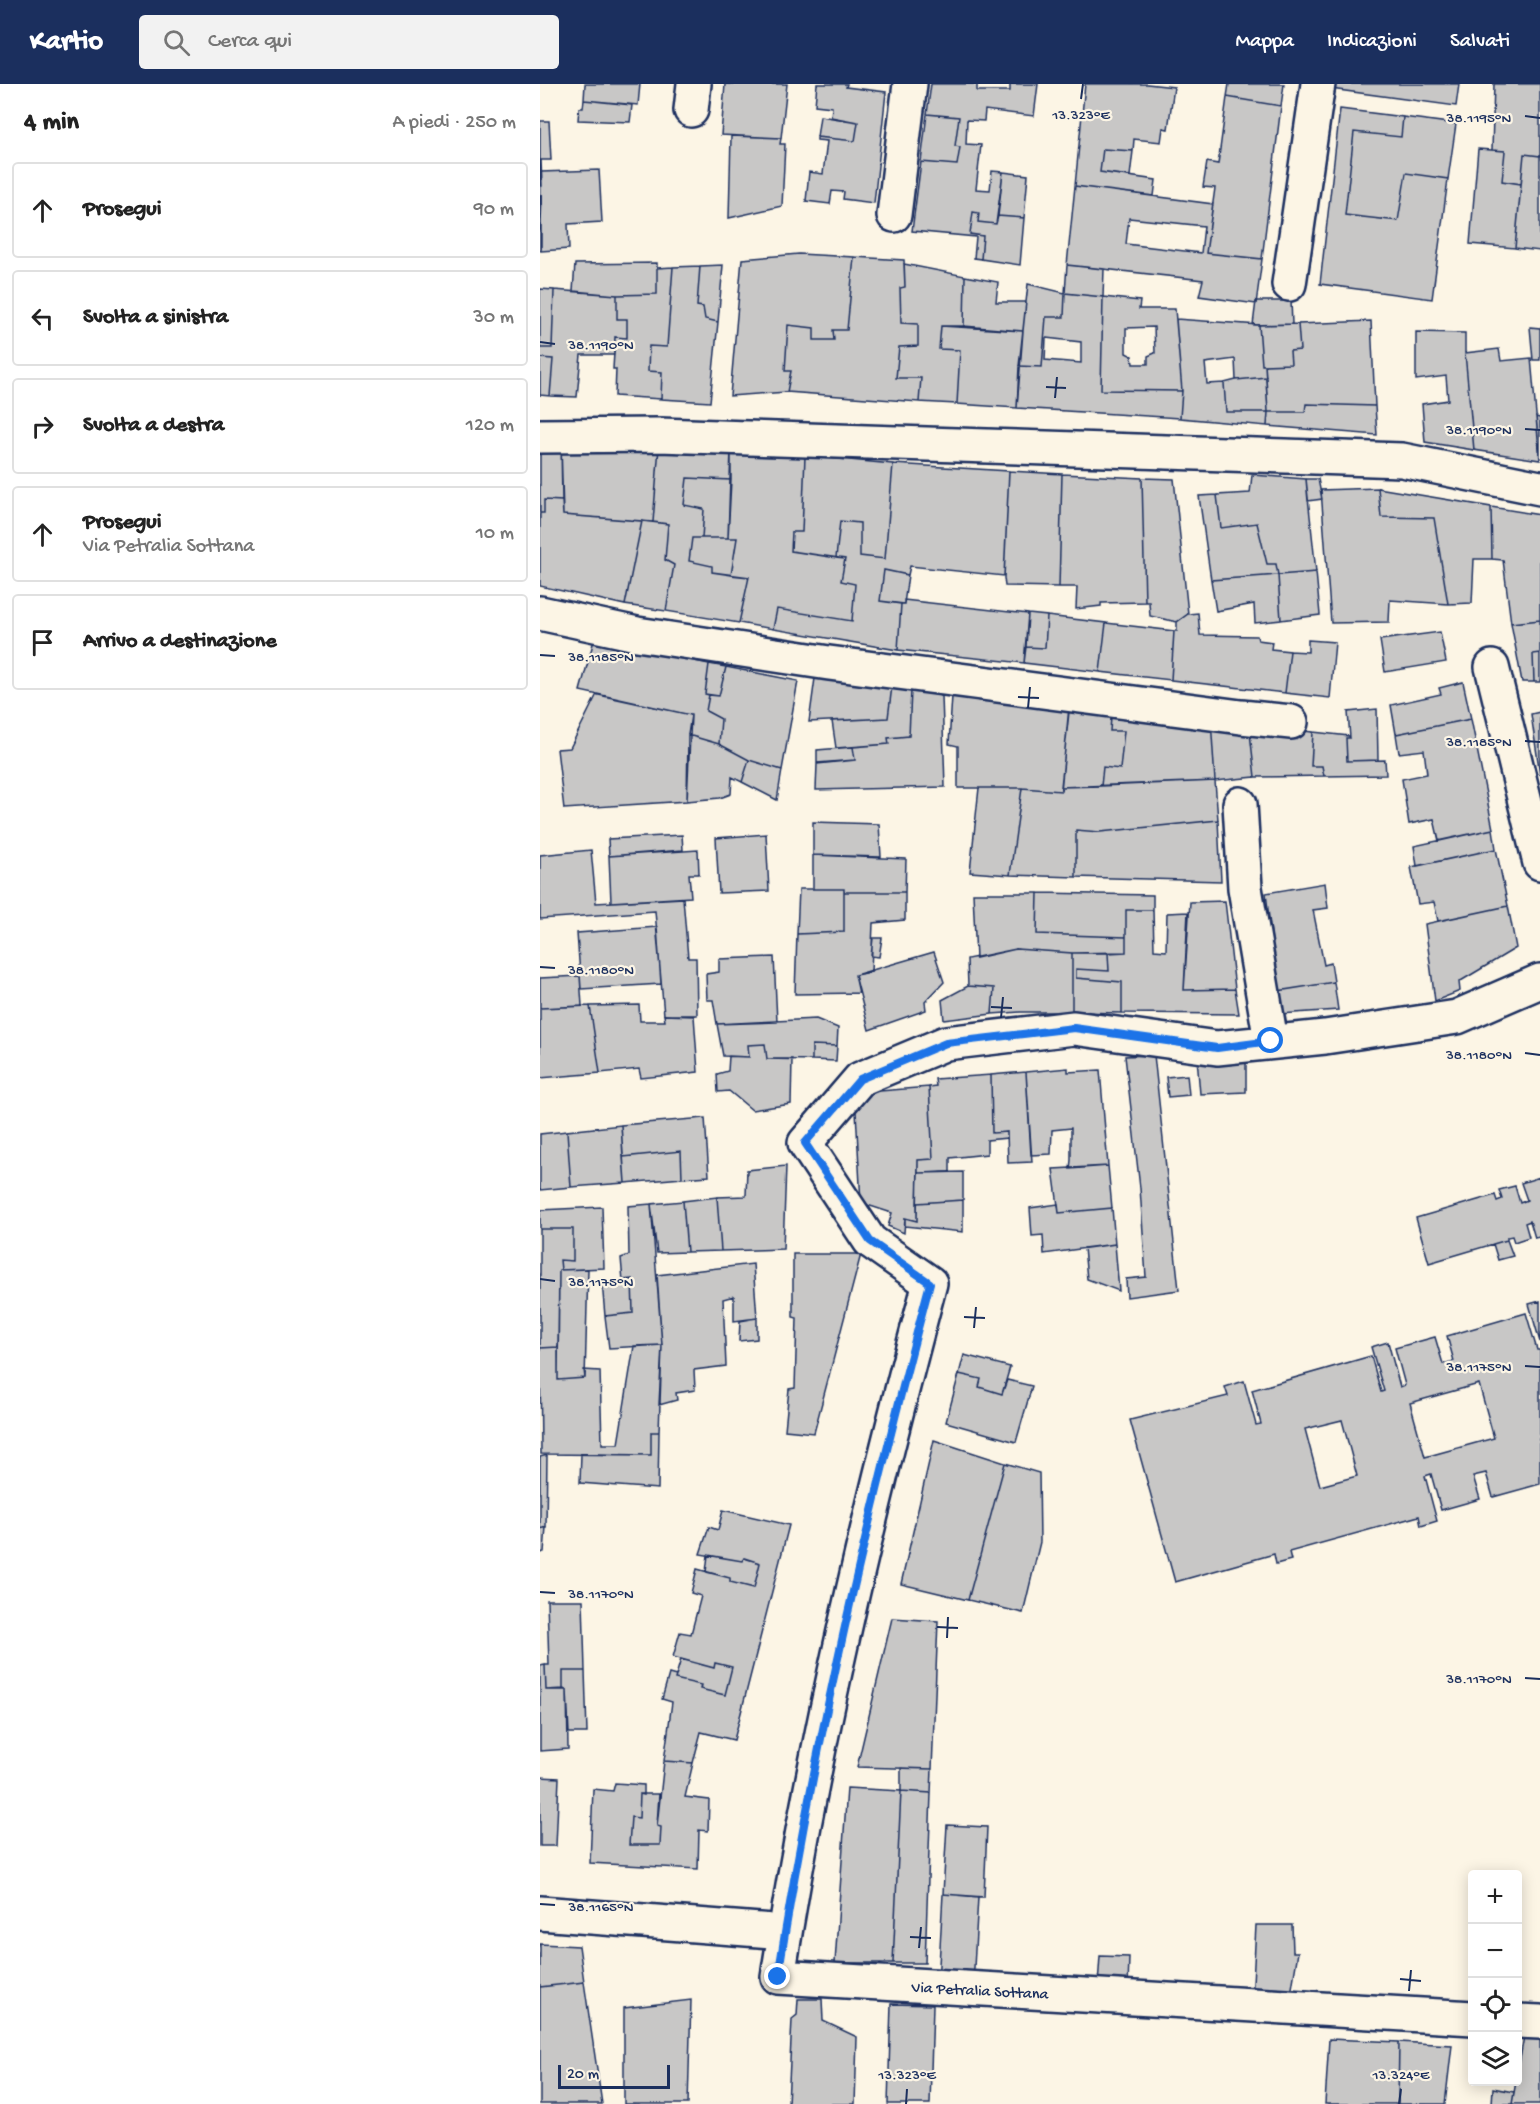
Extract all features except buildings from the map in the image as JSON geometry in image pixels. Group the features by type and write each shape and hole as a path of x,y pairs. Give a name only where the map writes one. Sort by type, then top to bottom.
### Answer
{"street":[{"path":"894,215 910,84"},
{"path":"1289,284 1318,84"},
{"path":"540,436 659,435 1402,460 1540,488"},
{"path":"540,613 637,634 829,663 1291,722"},
{"path":"1492,668 1540,863"},
{"path":"1240,804 1245,888 1271,1041"},
{"path":"540,1913 785,1932 816,1755 886,1447 930,1283 870,1241 805,1143 860,1079 946,1043 1074,1028 1217,1048 1325,1037 1457,1017 1540,981"},
{"name":"Via Petralia Sottana","path":"785,1932 778,1977 1468,2018"},
{"path":"1522,2021 1540,2022"}],"route":[{"path":"778,1977 814,1767 886,1447 930,1283 870,1241 805,1143 860,1079 946,1043 1074,1028 1217,1048 1271,1041"}]}
